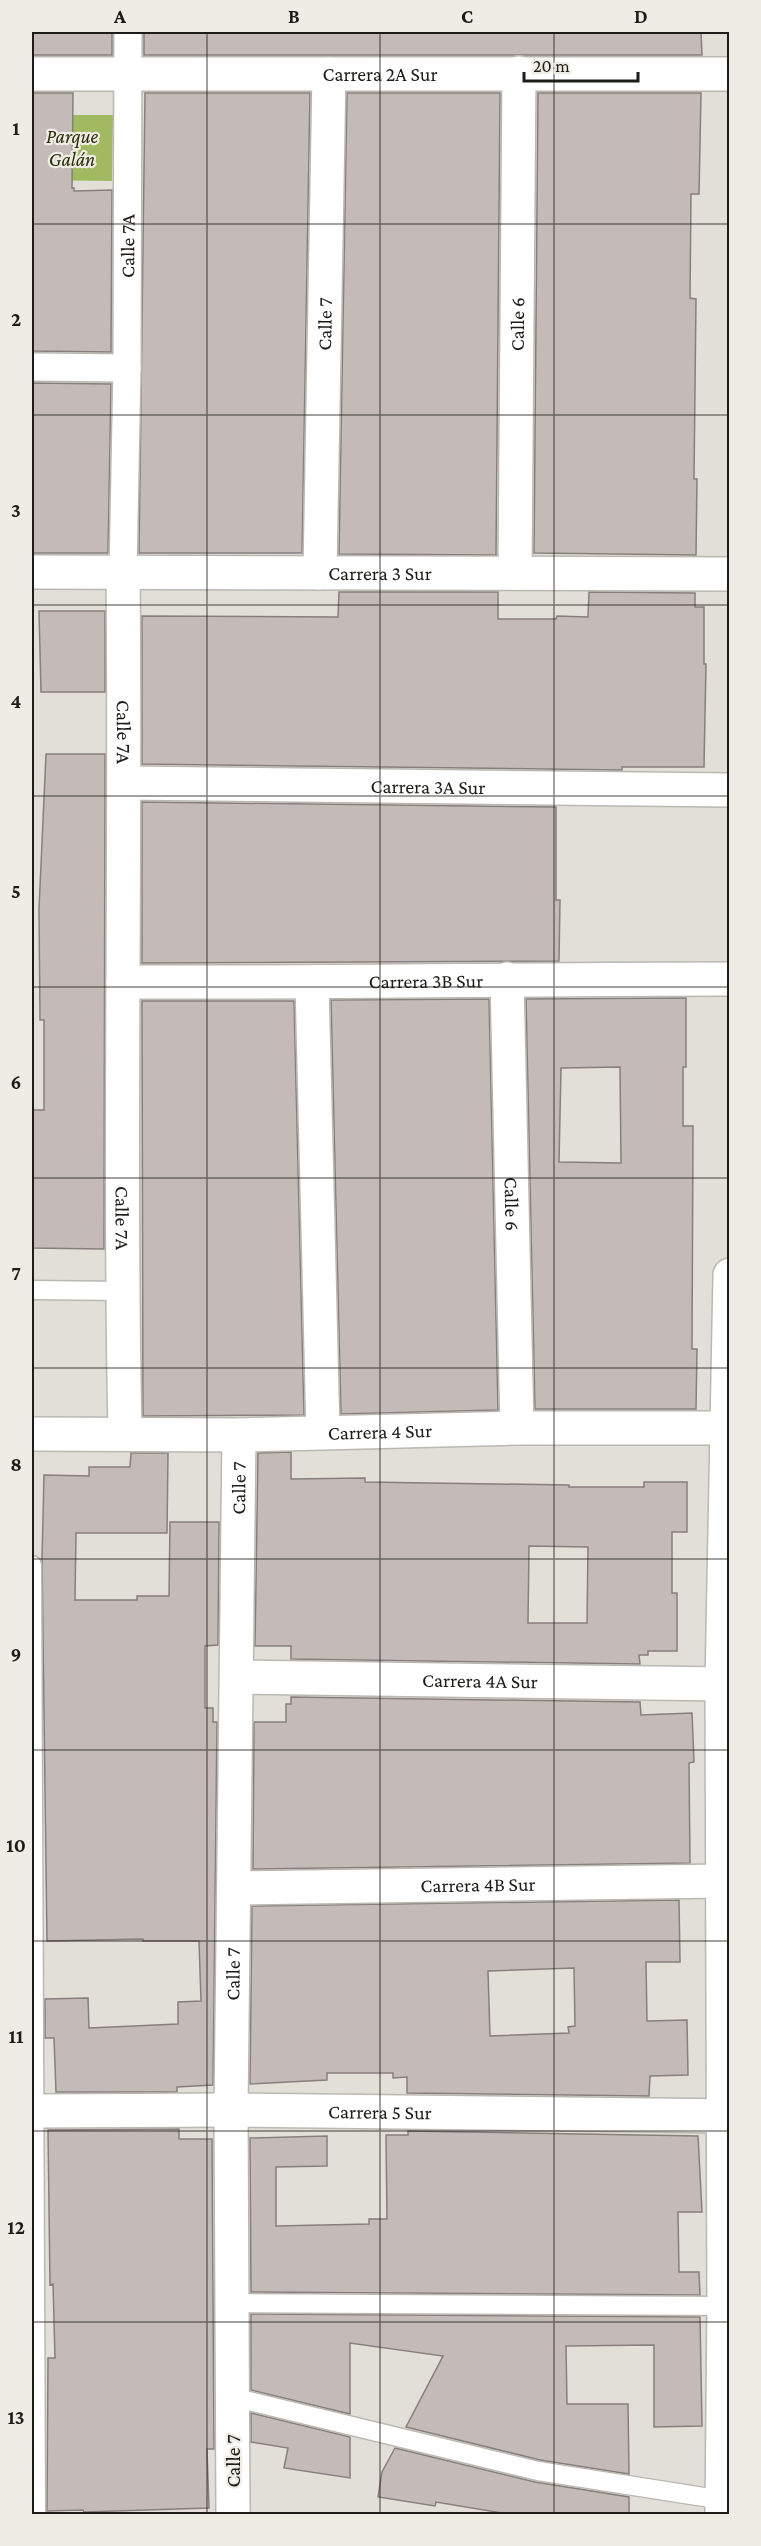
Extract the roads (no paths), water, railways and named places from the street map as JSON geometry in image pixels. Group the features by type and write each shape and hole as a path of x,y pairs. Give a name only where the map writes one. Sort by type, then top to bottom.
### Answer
{"street":[{"name":"Calle 7A","path":"125,1434 123,573 127,368 128,32"},
{"name":"Calle 6","path":"515,573 519,73"},
{"name":"Carrera 2A Sur","path":"32,74 729,74"},
{"name":"Calle 7","path":"320,573 329,74"},
{"path":"32,367 127,368"},
{"name":"Carrera 3 Sur","path":"32,572 729,574"},
{"name":"Carrera 3A Sur","path":"125,783 729,790"},
{"name":"Calle 6","path":"507,979 517,1428"},
{"name":"Carrera 3B Sur","path":"123,981 312,983 507,979 729,979"},
{"path":"312,983 323,1432"},
{"path":"723,2507 727,2116 722,1684 729,1275"},
{"name":"Carrera 4 Sur","path":"32,1434 238,1435 517,1428 728,1428"},
{"name":"Calle 7","path":"233,2514 231,2110 238,1435"},
{"name":"Carrera 4A Sur","path":"237,1677 722,1684"},
{"name":"Carrera 4B Sur","path":"234,1887 723,1881"},
{"name":"Carrera 5 Sur","path":"32,2111 231,2110 727,2116"}],"lane":[{"path":"32,1290 123,1291"},
{"path":"32,1565 32,2111 36,2514"},
{"path":"231,2303 724,2306"},
{"path":"232,2397 538,2471 723,2507"}],"park label":[{"name":"Parque Galán","path":"72,148"}]}
